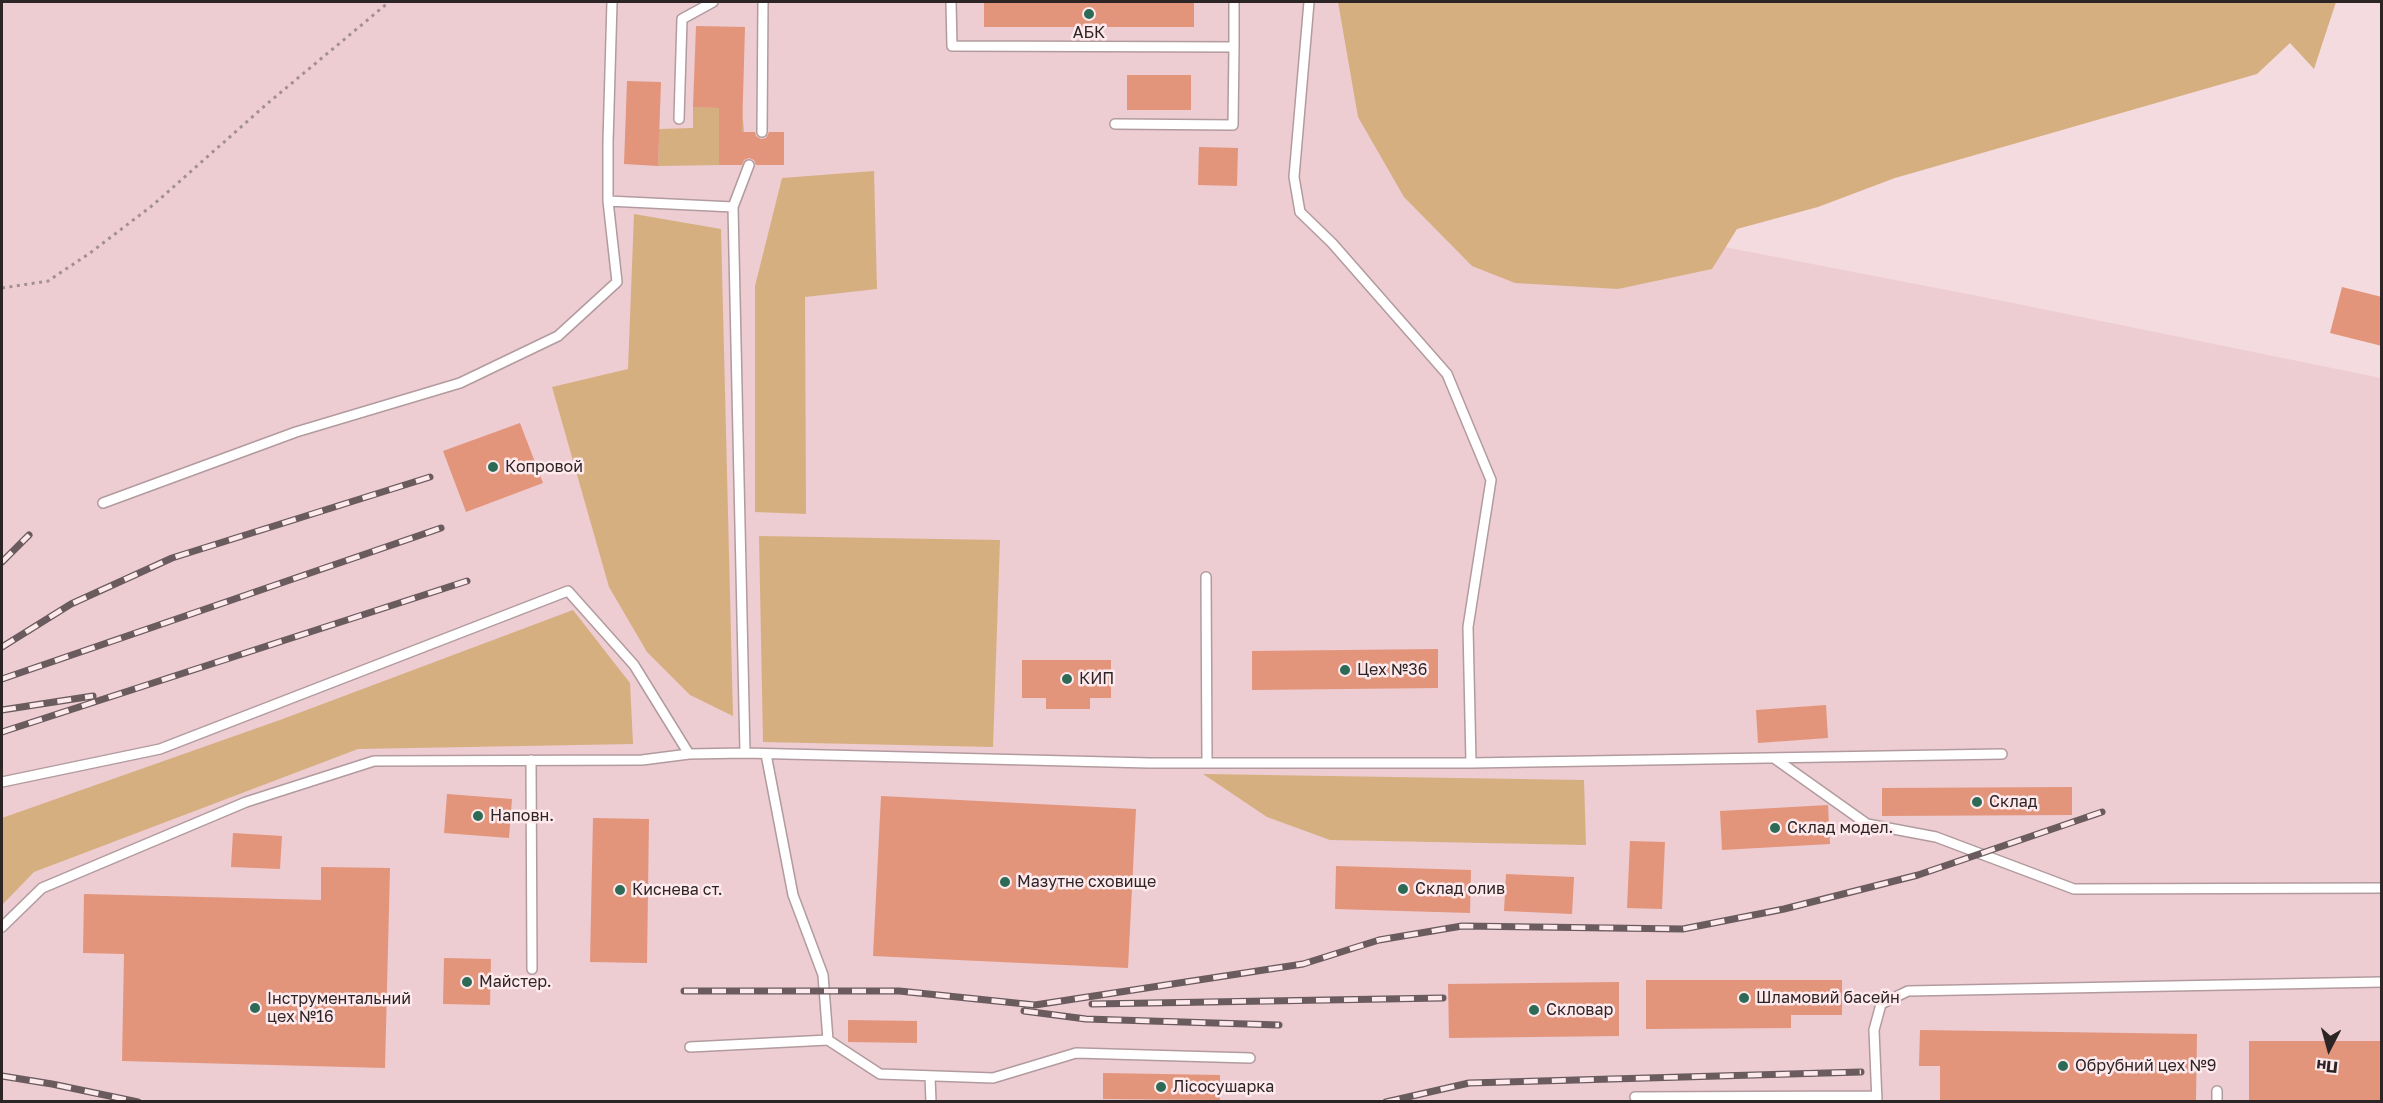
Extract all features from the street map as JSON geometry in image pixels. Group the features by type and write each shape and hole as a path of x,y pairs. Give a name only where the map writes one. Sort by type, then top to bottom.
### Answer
{"lane":[{"path":"103,503 296,432 460,383 558,336 617,282 608,201 612,2"},
{"path":"679,119 682,19 713,2"},
{"path":"762,132 763,2"},
{"path":"951,2 952,46 1234,47"},
{"path":"1114,124 1233,124 1234,2"},
{"path":"1309,2 1308,38 1294,177 1300,212 1332,243 1448,374 1491,480 1468,627 1471,763"},
{"path":"745,753 733,207 749,165"},
{"path":"608,201 733,207"},
{"path":"1206,578 1207,762"},
{"path":"2,782 160,749 568,591 634,665 689,754"},
{"path":"2,927 42,888 246,802 374,760 642,760 689,754 745,753 1207,762 1471,763 2002,754"},
{"path":"766,754 793,895 823,975 828,1040"},
{"path":"1773,758 1867,824 1936,837 2074,889 2382,888"},
{"path":"531,760 532,969"},
{"path":"1635,1097 1877,1099 1874,1030 1881,1004 1908,991 2382,981"},
{"path":"690,1047 828,1040 880,1074 993,1078 1076,1053 1250,1059"},
{"path":"930,1076 931,1101"}],"path":[{"path":"2,288 48,281 90,253 153,206 268,103 389,2"}],"shaded area":[{"path":"2,2 1453,2 1688,240 2381,378 2381,1101 2,1102"},
{"path":"1338,2 2336,2 2314,69 2290,43 2257,74 1895,178 1818,207 1737,229 1712,269 1618,289 1515,283 1472,266 1404,197 1358,117"},
{"path":"693,107 742,108 744,132 719,132 719,165 658,166 659,129 693,128"},
{"path":"874,171 877,289 805,297 806,514 755,512 755,286 782,178"},
{"path":"634,214 721,229 733,716 690,695 647,652 609,587 552,387 628,369"},
{"path":"759,536 1000,540 993,747 763,742"},
{"path":"573,610 630,683 633,744 358,749 34,872 2,905 2,818 280,720"},
{"path":"1203,774 1584,780 1586,845 1330,840 1267,817"}],"building":[{"name":"АБК","path":"984,2 1194,2 1194,27 984,27"},
{"path":"696,26 745,27 742,132 755,132 756,136 761,139 766,138 769,132 784,132 784,165 756,165 754,160 749,158 744,160 742,165 719,165 719,108 693,107"},
{"path":"1127,75 1191,75 1191,110 1127,110"},
{"path":"627,81 661,82 658,166 624,164"},
{"path":"1199,147 1238,148 1237,186 1198,185"},
{"path":"2342,287 2382,297 2382,346 2330,333"},
{"name":"Копровой","path":"520,423 543,483 466,512 443,451"},
{"name":"Цех №36","path":"1438,649 1438,688 1252,690 1252,651"},
{"name":"КИП","path":"1022,660 1111,660 1111,698 1090,698 1090,709 1046,709 1046,698 1022,698"},
{"path":"1826,705 1828,738 1758,743 1756,710"},
{"name":"Склад","path":"2072,787 2072,815 1882,816 1882,788"},
{"name":"Наповн.","path":"447,794 512,799 509,838 444,833"},
{"name":"Мазутне сховище","path":"881,796 1136,809 1128,968 873,956"},
{"name":"Склад модел.","path":"1828,805 1830,844 1722,850 1720,811"},
{"name":"Киснева ст.","path":"593,818 649,819 647,963 590,962"},
{"path":"233,833 282,836 280,869 231,867"},
{"path":"1630,841 1665,842 1662,909 1627,908"},
{"name":"Склад олив","path":"1336,866 1471,870 1470,913 1335,909"},
{"name":"Інструментальний цех №16","path":"321,867 390,868 385,1068 122,1061 124,954 83,953 84,894 321,900"},
{"path":"1506,874 1574,877 1572,914 1504,911"},
{"name":"Майстер.","path":"444,958 491,959 490,1005 443,1004"},
{"name":"Шламовий басейн","path":"1646,980 1842,980 1842,1015 1791,1015 1791,1028 1646,1029"},
{"name":"Скловар","path":"1619,982 1619,1036 1449,1038 1448,984"},
{"path":"848,1020 917,1021 917,1043 848,1042"},
{"name":"Обрубний цех №9","path":"1920,1030 2197,1034 2196,1101 1940,1101 1940,1066 1919,1066"},
{"path":"2249,1041 2382,1041 2382,1101 2249,1101"},
{"name":"Лісосушарка","path":"1103,1073 1220,1075 1220,1100 1103,1099"}],"railway":[{"path":"2,647 71,604 172,558 430,477"},
{"path":"2,679 441,528"},
{"path":"2,562 29,535"},
{"path":"2,732 467,581"},
{"path":"2,710 93,696"},
{"path":"684,991 899,991 1035,1005 1303,964 1379,940 1462,926 1683,929 1784,909 1918,875 2102,812"},
{"path":"1092,1004 1443,998"},
{"path":"1024,1011 1086,1019 1279,1025"},
{"path":"1386,1102 1469,1083 1861,1072"},
{"path":"2,1076 138,1102"}],"place":[{"name":"АБК","path":"1089,14"},
{"name":"Копровой","path":"493,467"},
{"name":"Цех №36","path":"1345,670"},
{"name":"КИП","path":"1067,679"},
{"name":"Склад","path":"1977,802"},
{"name":"Наповн.","path":"478,816"},
{"name":"Склад модел.","path":"1775,828"},
{"name":"Мазутне сховище","path":"1005,882"},
{"name":"Склад олив","path":"1403,889"},
{"name":"Киснева ст.","path":"620,890"},
{"name":"Майстер.","path":"467,982"},
{"name":"Шламовий басейн","path":"1744,998"},
{"name":"Інструментальний цех №16","path":"255,1008"},
{"name":"Скловар","path":"1534,1010"},
{"name":"Обрубний цех №9","path":"2063,1066"},
{"name":"Лісосушарка","path":"1161,1087"}]}
